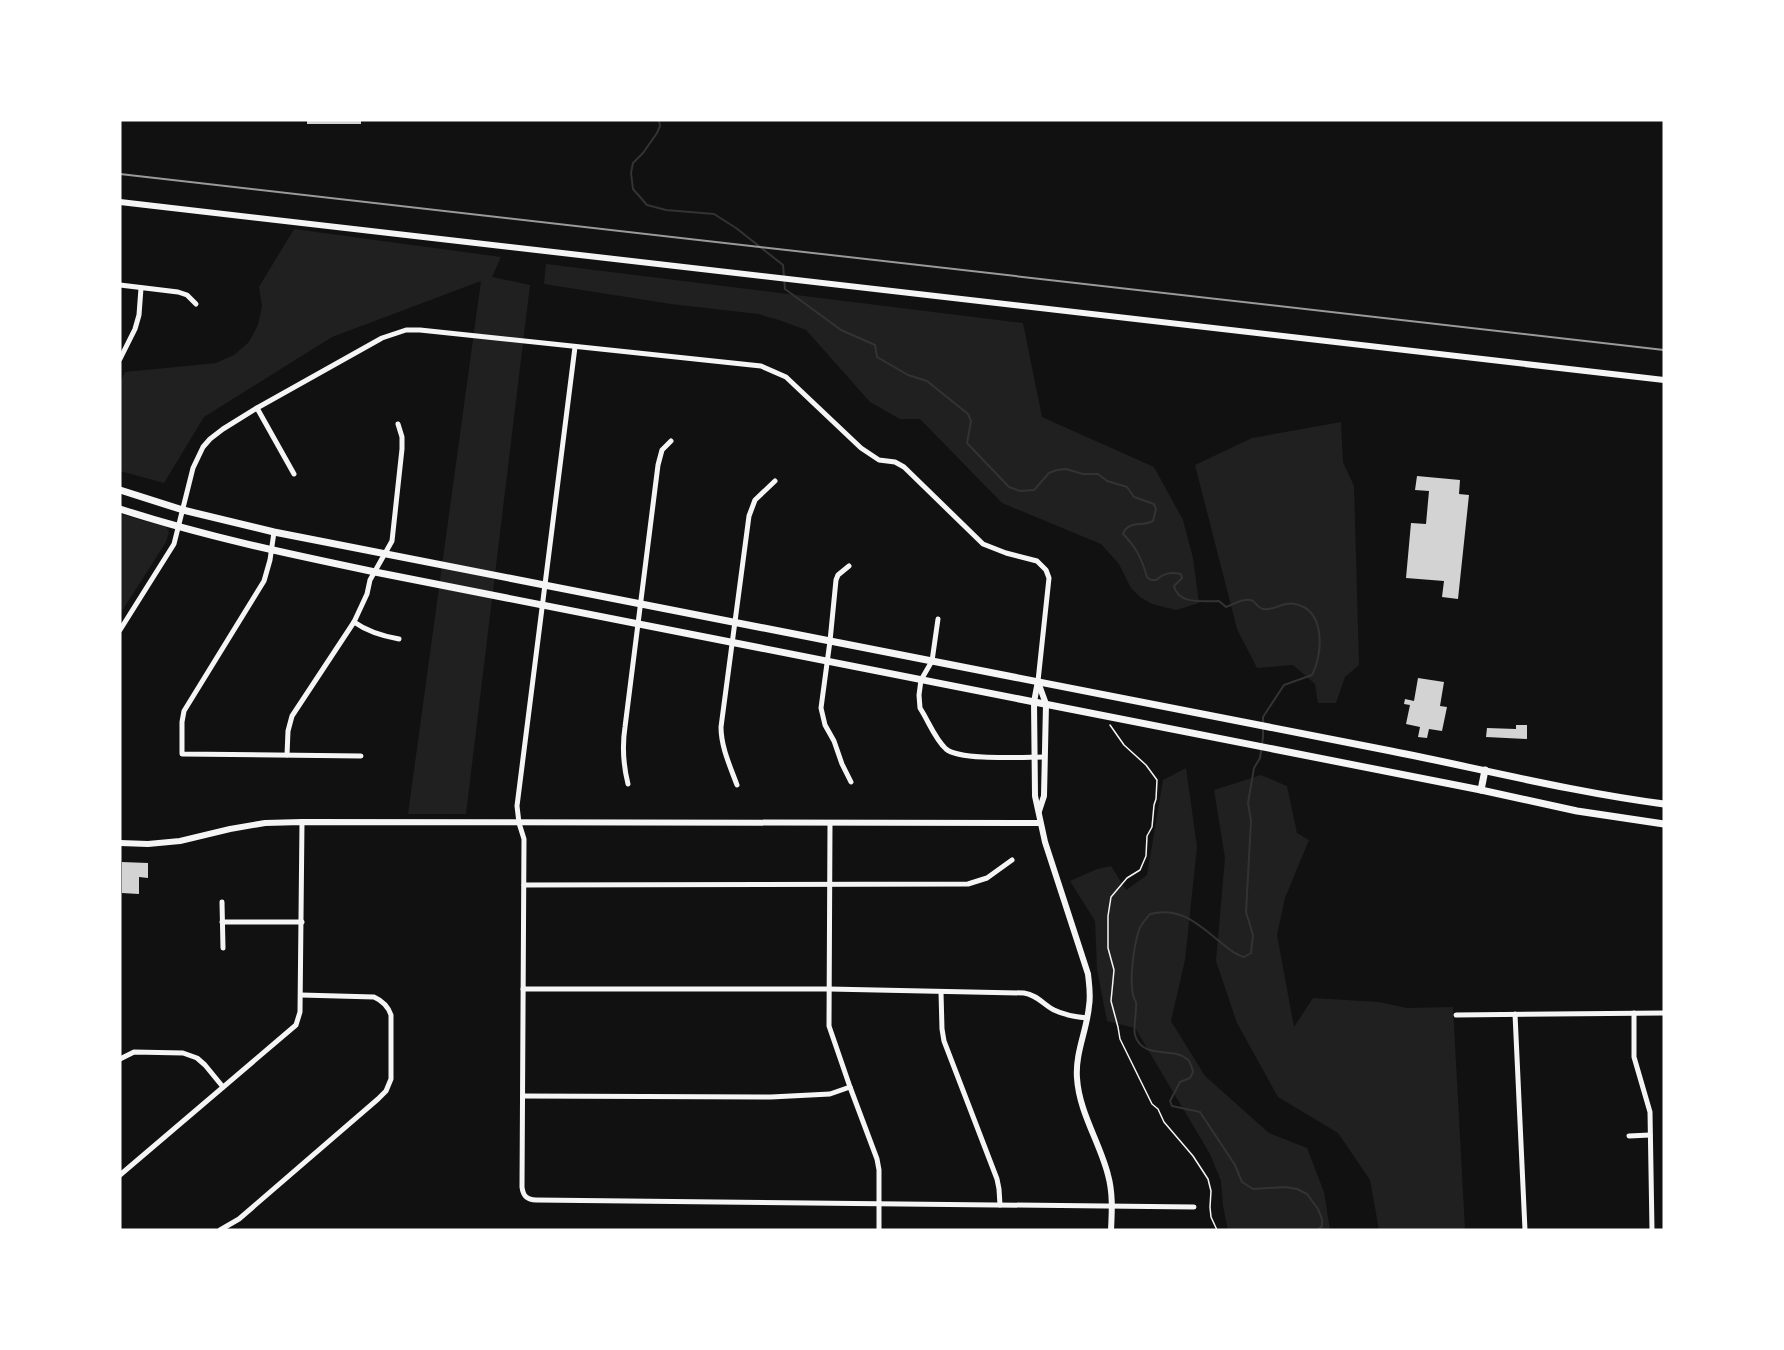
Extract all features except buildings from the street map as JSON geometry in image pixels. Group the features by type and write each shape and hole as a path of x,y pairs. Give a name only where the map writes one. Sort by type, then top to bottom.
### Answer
{"main road":[{"path":"120,490 183,510 274,532 1038,681 1555,786 1664,804"},
{"path":"120,509 178,527 271,550 375,572 1481,790 1577,812 1664,824"},
{"path":"1481,790 1485,770"}],"street":[{"path":"120,202 1664,380"},
{"path":"120,285 178,292 196,304"},
{"path":"120,359 135,329 139,315 141,288"},
{"path":"120,630 174,544 193,468 203,447 223,429 256,408 382,338 406,330 420,330 761,366 786,377 861,448 879,460 895,462 904,467 983,544 1006,553 1038,561 1046,570 1049,578 1034,702 1035,796 1040,823 1088,974 1090,998 1077,1064 1077,1081 1112,1190 1111,1230"},
{"path":"575,347 518,788 517,806 524,839 522,1187 525,1197 530,1200 1194,1207"},
{"path":"256,408 294,474"},
{"path":"287,755 288,731 292,716 354,622 370,580 392,541 402,448 402,437 398,424"},
{"path":"628,784 622,751 658,465 662,450 671,441"},
{"path":"737,785 721,738 749,516 755,500 775,481"},
{"path":"274,532 264,581 184,711 182,754 361,756"},
{"path":"849,566 838,575 836,580 821,708 825,725 851,782"},
{"path":"938,619 932,661 921,680 919,695 920,708 942,744 947,750 964,756 1044,757"},
{"path":"354,622 365,630 399,639"},
{"path":"1038,681 1046,704 1044,796 1039,811"},
{"path":"120,1175 296,1025 301,996 303,822"},
{"path":"120,843 174,842 265,823 303,822 1040,823"},
{"path":"830,823 829,1026 877,1159 879,1230"},
{"path":"524,885 969,884 987,878 1012,860"},
{"path":"222,902 223,948"},
{"path":"222,922 302,922"},
{"path":"523,988 829,989 1030,994 1055,1010 1087,1018"},
{"path":"941,992 944,1041 997,1179 999,1205"},
{"path":"220,1230 239,1219 378,1099 390,1084 391,1023 389,1008 380,999 301,996"},
{"path":"1634,1012 1634,1057 1650,1112 1652,1230"},
{"path":"1456,1015 1664,1013"},
{"path":"1515,1014 1525,1230"},
{"path":"120,1059 134,1052 183,1053 196,1058 205,1065 223,1087"},
{"path":"523,1096 771,1097 830,1094 850,1088"},
{"path":"1629,1136 1650,1136"}],"path":[{"path":"1102,715 1124,745 1146,765 1157,780 1152,827 1147,836 1146,855 1140,870 1122,882 1113,892 1109,902 1108,948 1114,970 1112,1009 1120,1039 1152,1104 1201,1168 1211,1185 1211,1217 1217,1230"}],"shaded area":[{"path":"294,229 501,257 492,277 530,285 466,814 408,814 481,281 332,337 204,417 164,483 120,471 120,383 125,372 216,363 234,355 249,342 258,325 262,306 259,287"},
{"path":"546,264 1023,323 1042,417 1154,467 1183,520 1193,558 1199,603 1176,610 1152,604 1131,588 1119,564 1101,544 1002,503 920,419 900,419 870,402 806,330 758,314 671,304 544,284"},
{"path":"1341,422 1343,462 1354,486 1359,665 1345,677 1336,703 1318,703 1315,684 1293,665 1257,668 1237,629 1195,465 1252,438"},
{"path":"120,514 166,527 169,532 166,542 120,614"},
{"path":"1186,768 1197,847 1185,960 1171,1021 1205,1076 1269,1133 1307,1148 1324,1192 1330,1230 1228,1230 1221,1181 1210,1154 1135,1028 1107,1021 1097,969 1095,921 1070,881 1097,869 1111,866 1126,890 1147,875 1163,780"},
{"path":"1261,775 1287,786 1297,833 1309,840 1285,898 1277,935 1294,1027 1313,998 1379,1002 1407,1008 1453,1007 1465,1230 1379,1230 1370,1180 1338,1133 1278,1097 1237,1023 1216,961 1225,858 1214,790"}],"waterway":[{"path":"659,120 660,126 657,133 633,163 631,173 633,189 647,205 666,210 714,214 736,228 783,265 785,289 841,330 875,345 877,357 908,375 927,381 968,414 971,421 967,443 1009,487 1020,491 1034,490 1049,473 1057,470 1066,469 1083,474 1098,474 1107,481 1127,487 1134,497 1154,504 1156,509 1153,521 1132,525 1123,534 1135,549 1147,577 1151,580 1167,574 1181,574 1182,578 1174,586 1176,592 1192,601 1219,601 1226,607 1240,601 1250,600 1263,609 1291,603 1305,608 1312,615 1317,624 1320,645 1312,675 1284,685 1263,717 1260,758 1254,768 1248,803 1251,821 1246,912 1253,935 1251,953 1244,957 1236,954 1199,925 1182,916 1162,912 1150,914 1139,930 1135,946 1132,987 1136,1002 1135,1035 1139,1043 1144,1048 1181,1056 1188,1060 1192,1067 1193,1072 1190,1078 1180,1082 1170,1101 1172,1106 1200,1112 1235,1165 1242,1182 1253,1189 1285,1187 1307,1194 1322,1219 1322,1226 1317,1230"}],"railway":[{"path":"120,174 1664,350"}]}
